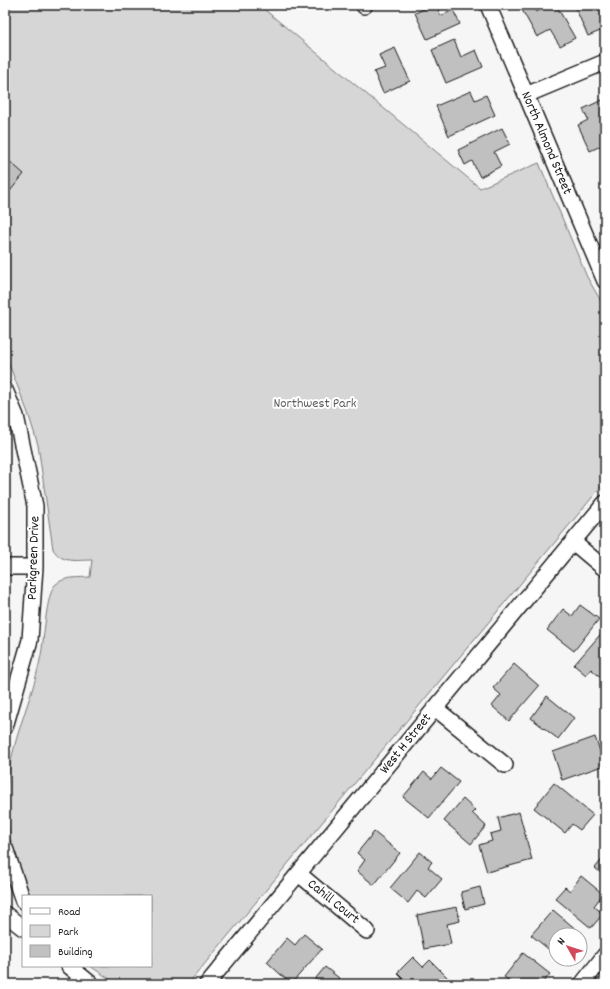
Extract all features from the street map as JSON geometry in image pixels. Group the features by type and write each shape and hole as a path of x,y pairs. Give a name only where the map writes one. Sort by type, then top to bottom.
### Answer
{"street":[{"name":"North Almond Street","path":"488,5 605,281"},
{"path":"526,95 605,62"},
{"name":"Parkgreen Drive","path":"5,390 16,416 35,506 35,567 30,640 5,727"},
{"name":"West H Street","path":"207,984 605,503"},
{"path":"573,542 605,569"},
{"path":"5,567 35,567"},
{"path":"435,708 505,765"},
{"path":"5,848 22,898"},
{"name":"Cahill Court","path":"298,874 367,931"},
{"path":"5,914 22,927"},
{"path":"582,984 605,955"},
{"path":"70,967 91,984"}],"green space":[{"name":"Northwest Park","path":"5,5 259,5 480,188 539,163 587,277 605,308 605,482 188,984 117,984 92,967 152,967 152,895 29,895 16,861 8,825 7,789 9,770 16,740 32,691 41,655 49,598 55,585 59,582 72,578 90,577 92,560 65,559 57,554 53,549 38,445 28,413 5,354"}],"building":[{"path":"285,5 297,5 295,10"},
{"path":"436,5 441,16 453,10 460,24 427,39 415,13"},
{"path":"526,5 533,5 536,12 549,5 556,5 575,38 560,46 550,30 537,37 521,8"},
{"path":"574,5 605,5 605,29 588,36"},
{"path":"454,40 461,57 476,50 483,67 446,83 432,50"},
{"path":"395,48 410,81 383,93 374,72 385,68 379,55"},
{"path":"471,91 475,100 486,95 495,115 449,136 436,106"},
{"path":"604,99 605,144 590,151 578,125 588,120 583,109"},
{"path":"502,128 510,144 494,152 501,166 480,177 472,161 465,165 458,150"},
{"path":"8,160 24,174 5,197 5,163"},
{"path":"580,605 599,619 574,651 547,630 563,609 572,616"},
{"path":"605,629 605,681 591,669 586,675 574,665"},
{"path":"514,664 539,686 509,721 492,706 501,695 493,688"},
{"path":"547,696 574,718 558,739 531,718"},
{"path":"595,737 605,765 562,780 553,752"},
{"path":"441,768 459,782 429,818 403,797 424,772 432,779"},
{"path":"554,783 593,815 580,830 572,824 565,833 534,808"},
{"path":"463,799 475,810 472,813 486,826 471,844 444,821"},
{"path":"519,812 532,860 487,872 479,845 492,841 490,834 501,831 498,818"},
{"path":"374,832 400,853 374,885 357,871 365,860 357,853"},
{"path":"420,852 432,862 428,867 442,879 426,898 417,891 408,903 390,888"},
{"path":"605,856 605,876 595,868"},
{"path":"581,876 603,894 594,906 603,914 591,928 555,898 565,887 570,891"},
{"path":"480,887 484,904 465,909 461,892"},
{"path":"457,907 460,921 447,924 451,944 424,949 417,915"},
{"path":"553,910 573,927 548,927 548,949 531,935"},
{"path":"304,934 322,949 291,984 267,962 287,938 295,945"},
{"path":"523,953 550,974 542,984 513,984 504,977"},
{"path":"413,957 423,967 430,960 448,978 442,984 408,984 397,973"},
{"path":"325,967 339,978 336,982 338,984 311,984"},
{"path":"384,981 384,984 366,984"}]}
